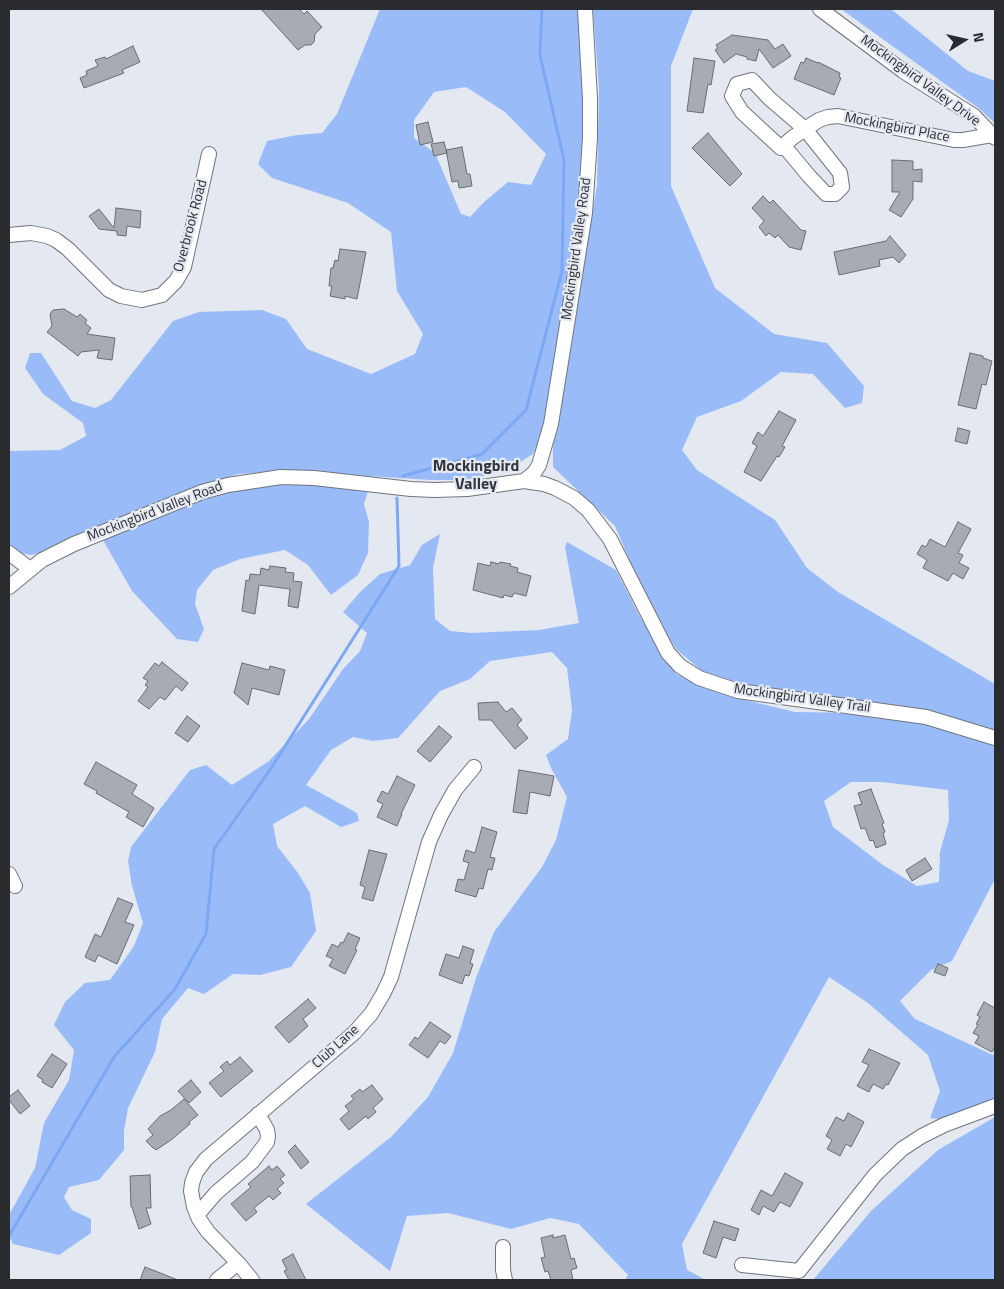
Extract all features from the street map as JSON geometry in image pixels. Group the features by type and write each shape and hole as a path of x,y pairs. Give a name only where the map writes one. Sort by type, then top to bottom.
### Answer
{"street":[{"name":"Mockingbird Valley Road","path":"524,481 534,473 539,465 551,424 585,213 590,128 584,9"},
{"name":"Mockingbird Valley Drive","path":"820,9 903,71 974,116 994,137"},
{"path":"752,80 770,99 805,129 840,173 842,187 835,194 826,194 782,147 742,112 732,96 737,84 752,80"},
{"name":"Mockingbird Place","path":"782,147 819,120 838,116 954,140 994,137"},
{"name":"Overbrook Road","path":"9,235 31,233 56,240 68,249 109,290 121,296 142,300 162,295 176,281 184,267 209,154"},
{"name":"Mockingbird Valley Road","path":"9,587 42,560 74,544 193,495 228,484 281,477 314,478 434,490 467,490 524,481 550,486 574,498 588,510 603,529 617,553"},
{"path":"9,553 30,569"},
{"name":"Mockingbird Valley Trail","path":"617,553 668,653 680,666 699,678 738,691 926,717 995,738"},
{"name":"Club Lane","path":"251,1280 238,1263 208,1232 197,1216 192,1192 192,1183 196,1172 206,1159 354,1033 371,1014 391,977 429,842 455,790 474,767"},
{"path":"742,1265 799,1271 875,1175 902,1149 944,1125 995,1106"},
{"path":"197,1216 216,1193 252,1162 267,1142 267,1130 258,1114"},
{"path":"503,1247 505,1280"},
{"path":"217,1280 238,1263"}],"shaded area":[{"path":"380,9 580,9 585,131 582,174 574,240 543,434 533,454 511,468 469,480 431,480 289,471 238,474 180,493 191,503 213,495 295,482 369,488 364,504 369,522 368,553 358,575 331,595 308,565 285,550 240,559 213,570 197,590 195,604 204,629 198,642 177,639 132,591 95,526 49,551 31,555 19,553 9,545 9,451 60,450 86,436 83,423 43,394 25,368 30,353 41,353 72,401 95,408 111,400 173,321 199,312 262,310 286,319 307,349 371,374 415,354 423,334 397,291 391,232 348,203 272,178 258,164 267,141 297,135 322,133 337,114","holes":["466,87 505,112 546,154 531,185 508,182 484,202 470,217 461,214 435,153 414,138 414,120 434,92"]},
{"path":"593,9 693,9 671,66 671,186 715,288 774,334 827,343 864,386 862,403 845,408 813,374 781,372 741,401 697,417 682,450 697,470 775,520 807,568 838,592 995,684 995,731 750,687 702,671 677,650 654,618 615,526 553,467 553,447 597,185 599,89"},
{"path":"841,9 891,9 968,71 995,81 995,123 977,107"},
{"path":"440,534 433,568 435,619 450,631 471,633 539,630 579,623 565,547 567,542 616,570 639,615 676,674 733,697 795,712 864,713 937,726 995,744 995,879 952,961 931,970 900,1001 915,1019 995,1056 995,1100 946,1120 930,1118 940,1091 928,1055 868,1003 829,977 682,1244 687,1270 706,1280 625,1280 628,1275 579,1224 550,1218 511,1229 448,1213 407,1216 390,1271 306,1204 391,1137 428,1097 453,1053 476,978 494,932 542,867 556,840 567,797 546,755 568,739 572,710 567,668 552,652 490,661 470,679 440,691 398,738 373,741 353,737 331,750 306,785 357,813 359,821 341,827 305,806 273,824 277,846 298,873 310,893 316,931 291,967 260,975 233,974 204,994 188,988 162,1019 155,1052 128,1108 124,1131 124,1150 99,1180 69,1187 64,1197 72,1210 91,1219 91,1233 59,1255 13,1244 9,1236 9,1215 35,1168 44,1123 69,1080 74,1050 54,1025 65,1002 85,983 110,980 134,946 143,923 132,886 128,861 131,847 190,770 206,765 232,785 269,761 309,719 343,669 360,651 367,633 343,612 360,592 380,574 410,565 422,545","holes":["851,782 882,782 948,790 949,820 940,852 939,882 917,886 883,865 833,827 824,801"]},
{"path":"995,1117 995,1280 813,1280 871,1211 938,1150"}],"building":[{"path":"261,9 299,9 304,14 307,11 322,27 315,34 314,42 311,45 305,45 298,50"},
{"path":"732,35 768,40 775,49 783,44 791,56 773,68 759,49 756,61 736,54 724,63 715,50 718,48 716,45"},
{"path":"133,46 140,62 122,70 124,73 84,88 80,78 87,75 86,71 98,66 95,60 105,57 106,59"},
{"path":"694,58 715,61 711,85 708,84 703,113 687,111"},
{"path":"806,58 840,73 839,77 841,78 834,95 794,79 801,62 804,63"},
{"path":"428,122 433,142 420,145 416,125"},
{"path":"708,133 742,174 730,186 692,148"},
{"path":"444,142 447,153 434,156 431,144"},
{"path":"462,147 467,174 470,174 472,186 459,188 458,181 452,182 446,150"},
{"path":"892,160 913,161 913,170 922,169 922,182 913,181 913,199 901,217 889,210 900,192 892,192"},
{"path":"763,196 770,203 773,200 801,230 806,231 801,250 789,247 778,235 775,238 769,233 766,236 759,227 764,221 752,208"},
{"path":"116,208 141,211 140,228 127,226 126,236 117,235 117,231 99,229 89,216 99,209 114,228"},
{"path":"890,236 906,255 899,263 893,257 879,260 880,266 839,275 834,252 886,241"},
{"path":"340,249 366,252 357,299 345,296 345,299 330,296 332,286 329,286 331,268 333,268 335,260 338,261"},
{"path":"64,309 77,317 80,314 87,320 85,323 91,328 87,334 115,338 112,360 97,358 99,350 81,352 78,356 47,332 52,326 50,314 53,310"},
{"path":"970,353 983,356 983,358 992,361 986,385 982,384 976,409 958,405"},
{"path":"779,411 796,420 782,446 785,447 761,481 744,472 757,446 752,443 758,432 763,436"},
{"path":"958,428 970,431 967,444 955,441"},
{"path":"958,522 971,529 958,553 963,555 959,563 969,568 963,579 953,573 948,581 923,568 927,560 917,554 922,545 926,547 930,539 945,547"},
{"path":"491,562 511,564 510,566 518,568 517,572 531,576 526,596 514,593 512,597 504,595 503,598 473,590 478,563 490,566"},
{"path":"270,566 286,568 285,572 294,573 293,581 302,582 298,608 288,606 290,589 259,585 255,614 242,611 246,580 249,581 250,574 260,575 261,568 269,570"},
{"path":"162,662 188,683 182,691 176,686 165,700 160,697 149,709 138,701 148,687 145,685 148,681 143,678 155,663 159,666"},
{"path":"242,663 269,670 270,666 285,670 279,695 252,688 248,705 234,693"},
{"path":"498,702 506,712 512,708 522,720 517,725 528,738 515,749 491,720 479,720 478,703"},
{"path":"187,716 200,726 188,742 175,733"},
{"path":"439,726 452,737 430,762 417,751"},
{"path":"96,762 137,785 132,794 154,808 143,827 126,817 129,812 84,784"},
{"path":"519,770 554,776 550,796 530,792 527,814 513,812"},
{"path":"397,776 415,785 397,826 377,817 383,804 377,801 382,791 388,794"},
{"path":"871,789 884,823 882,824 885,832 883,833 886,844 876,848 873,840 870,841 865,828 861,829 854,806 862,804 858,793"},
{"path":"482,827 497,832 490,857 495,858 492,870 488,869 483,889 479,888 476,897 455,891 458,879 464,880 469,863 463,861 466,850 475,853"},
{"path":"369,850 387,854 373,901 362,898 365,887 360,885"},
{"path":"925,858 932,869 912,881 906,870"},
{"path":"118,898 133,904 125,922 134,925 117,964 98,955 95,962 85,957 95,934 101,937"},
{"path":"348,933 360,938 355,949 357,950 345,974 329,966 333,959 326,956 332,944 338,947 341,942 343,943"},
{"path":"463,946 474,950 470,963 473,964 469,976 465,975 462,984 439,975 446,954 459,958"},
{"path":"938,964 948,968 945,976 934,972"},
{"path":"308,999 316,1008 303,1019 308,1026 289,1043 275,1027"},
{"path":"984,1002 995,1008 995,1047 992,1052 975,1043 979,1036 973,1033 980,1017 977,1015"},
{"path":"430,1022 451,1036 445,1044 440,1041 428,1058 409,1045 415,1037 418,1039"},
{"path":"869,1049 900,1063 888,1085 886,1084 883,1089 873,1084 869,1092 857,1086 869,1065 862,1062"},
{"path":"52,1054 67,1064 52,1088 42,1082 43,1080 37,1076"},
{"path":"240,1057 253,1071 221,1097 209,1083 224,1071 220,1067 227,1061 230,1065"},
{"path":"191,1080 201,1092 189,1103 178,1091"},
{"path":"372,1085 383,1099 373,1108 376,1112 368,1119 366,1116 349,1130 340,1119 349,1111 345,1106 354,1099 351,1096 360,1089 362,1092"},
{"path":"18,1090 30,1106 20,1114 9,1100 9,1097"},
{"path":"184,1099 198,1115 171,1140 156,1150 146,1141 153,1135 148,1129 160,1116"},
{"path":"848,1113 864,1122 851,1147 846,1144 840,1156 827,1149 832,1140 826,1136 836,1117 844,1121"},
{"path":"295,1145 309,1162 301,1169 288,1152"},
{"path":"269,1166 272,1170 277,1166 285,1175 280,1179 284,1183 277,1189 281,1193 273,1200 269,1196 254,1208 257,1212 246,1221 231,1204 251,1187 248,1184"},
{"path":"785,1173 803,1183 790,1207 780,1202 774,1212 763,1206 759,1215 751,1210 761,1190 772,1196"},
{"path":"150,1175 151,1208 146,1208 151,1224 139,1229 131,1207 130,1176"},
{"path":"714,1221 739,1229 735,1241 723,1237 716,1258 703,1253"},
{"path":"553,1235 553,1238 565,1235 571,1259 574,1258 577,1268 571,1270 573,1280 551,1280 548,1271 545,1272 541,1258 545,1257 541,1238"},
{"path":"293,1254 306,1280 289,1280 284,1271 287,1270 282,1260"},
{"path":"145,1267 178,1280 140,1280"}],"waterway":[{"path":"403,476 482,454 526,410 562,271 564,160 540,55 542,9"},
{"path":"9,1236 114,1057 175,989 206,934 214,849 270,770 399,566 397,498"}],"district":[{"name":"Mockingbird Valley","path":"476,476"}]}
